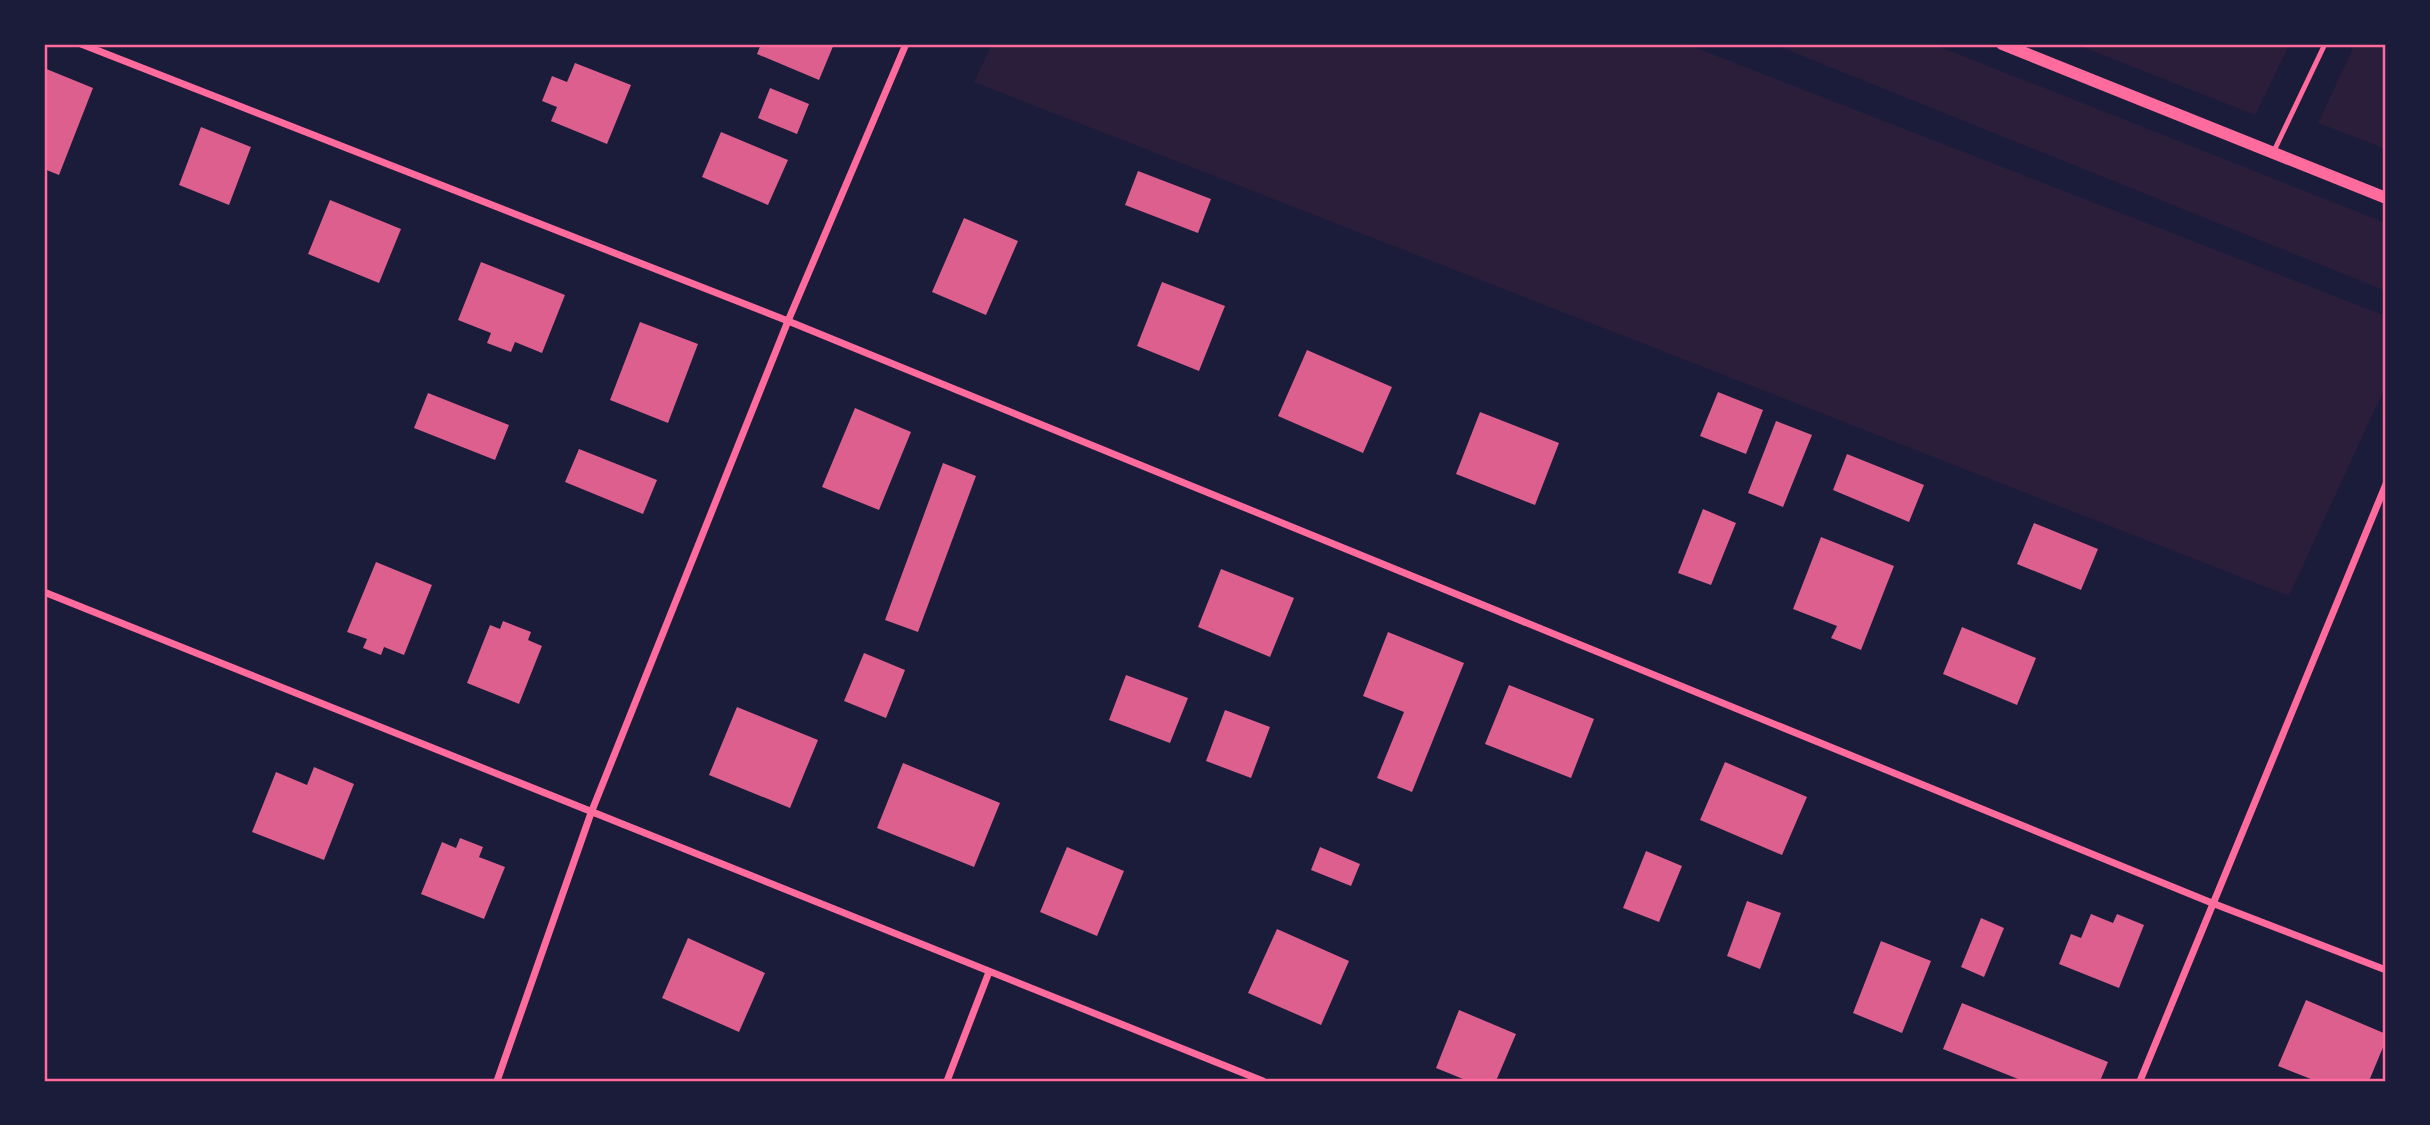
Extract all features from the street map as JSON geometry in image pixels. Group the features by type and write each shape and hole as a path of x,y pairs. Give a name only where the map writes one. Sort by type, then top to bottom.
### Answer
{"street":[{"path":"81,44 788,321 2212,903 2386,970"},
{"path":"497,1081 591,813 788,321 906,44"},
{"path":"2002,44 2386,198"},
{"path":"2140,1081 2386,484"},
{"path":"44,592 1263,1081"},
{"path":"947,1081 989,972"}],"lane":[{"path":"2273,153 2325,44"}],"shaded area":[{"path":"992,44 1686,44 2386,316 2386,385 2289,596 974,82"},
{"path":"1773,44 1933,44 2386,223 2386,291"},
{"path":"2075,44 2290,44 2255,115"},
{"path":"2355,44 2386,44 2386,149 2318,123"}],"building":[{"path":"761,44 834,44 819,80 757,54"},
{"path":"575,63 631,85 607,144 551,121 557,107 542,101 552,76 567,82"},
{"path":"44,68 93,88 59,175 44,169"},
{"path":"770,88 809,104 797,134 758,118"},
{"path":"201,127 251,147 229,205 179,185"},
{"path":"721,132 788,160 768,205 702,177"},
{"path":"1138,171 1211,199 1198,233 1125,205"},
{"path":"330,200 401,229 379,283 308,254"},
{"path":"964,218 1018,241 986,315 932,292"},
{"path":"481,262 565,295 542,353 515,342 511,352 487,343 491,333 458,320"},
{"path":"1162,282 1225,306 1199,371 1137,346"},
{"path":"640,322 698,344 668,423 610,400"},
{"path":"1307,350 1392,387 1363,453 1278,416"},
{"path":"1718,392 1763,410 1746,454 1700,436"},
{"path":"428,393 509,425 495,460 414,428"},
{"path":"855,408 911,432 879,510 822,487"},
{"path":"1480,412 1559,443 1535,505 1456,474"},
{"path":"1776,421 1812,435 1783,507 1748,493"},
{"path":"579,449 657,480 643,514 565,482"},
{"path":"1847,454 1924,485 1909,522 1833,490"},
{"path":"943,463 976,476 918,632 885,620"},
{"path":"1703,509 1736,523 1711,585 1678,573"},
{"path":"2034,523 2098,549 2081,590 2017,564"},
{"path":"1821,537 1894,566 1861,650 1831,638 1837,626 1793,609"},
{"path":"376,562 432,585 404,655 384,647 381,655 363,648 367,639 347,632"},
{"path":"1221,569 1294,598 1270,657 1198,627"},
{"path":"503,621 531,632 528,640 542,646 519,704 467,683 490,625 500,629"},
{"path":"1962,627 2036,658 2017,705 1943,674"},
{"path":"1388,632 1464,663 1412,792 1377,778 1404,712 1363,696"},
{"path":"864,653 905,670 886,718 844,701"},
{"path":"1126,675 1188,698 1170,743 1109,720"},
{"path":"1509,685 1594,719 1571,778 1485,744"},
{"path":"737,707 818,740 790,808 709,775"},
{"path":"1225,710 1270,727 1251,778 1206,761"},
{"path":"1725,762 1807,797 1782,855 1700,820"},
{"path":"903,763 1000,803 974,867 877,828"},
{"path":"314,767 354,784 324,860 252,832 276,772 307,785"},
{"path":"460,838 483,847 479,857 505,867 484,919 421,894 442,842 456,848"},
{"path":"1067,847 1124,871 1097,936 1040,912"},
{"path":"1320,847 1360,864 1351,886 1311,870"},
{"path":"1646,851 1682,866 1659,922 1623,908"},
{"path":"1747,901 1781,913 1760,969 1727,956"},
{"path":"2091,914 2113,923 2117,914 2144,925 2119,988 2059,964 2071,934 2081,938"},
{"path":"1981,918 2004,928 1984,977 1961,967"},
{"path":"1277,929 1349,961 1321,1025 1248,993"},
{"path":"688,938 765,973 739,1032 662,998"},
{"path":"1881,941 1931,961 1902,1033 1853,1013"},
{"path":"2306,1000 2386,1034 2369,1081 2316,1081 2278,1066"},
{"path":"1962,1003 2108,1062 2100,1081 2023,1081 1943,1049"},
{"path":"1459,1010 1516,1034 1496,1081 1468,1081 1436,1068"}]}
